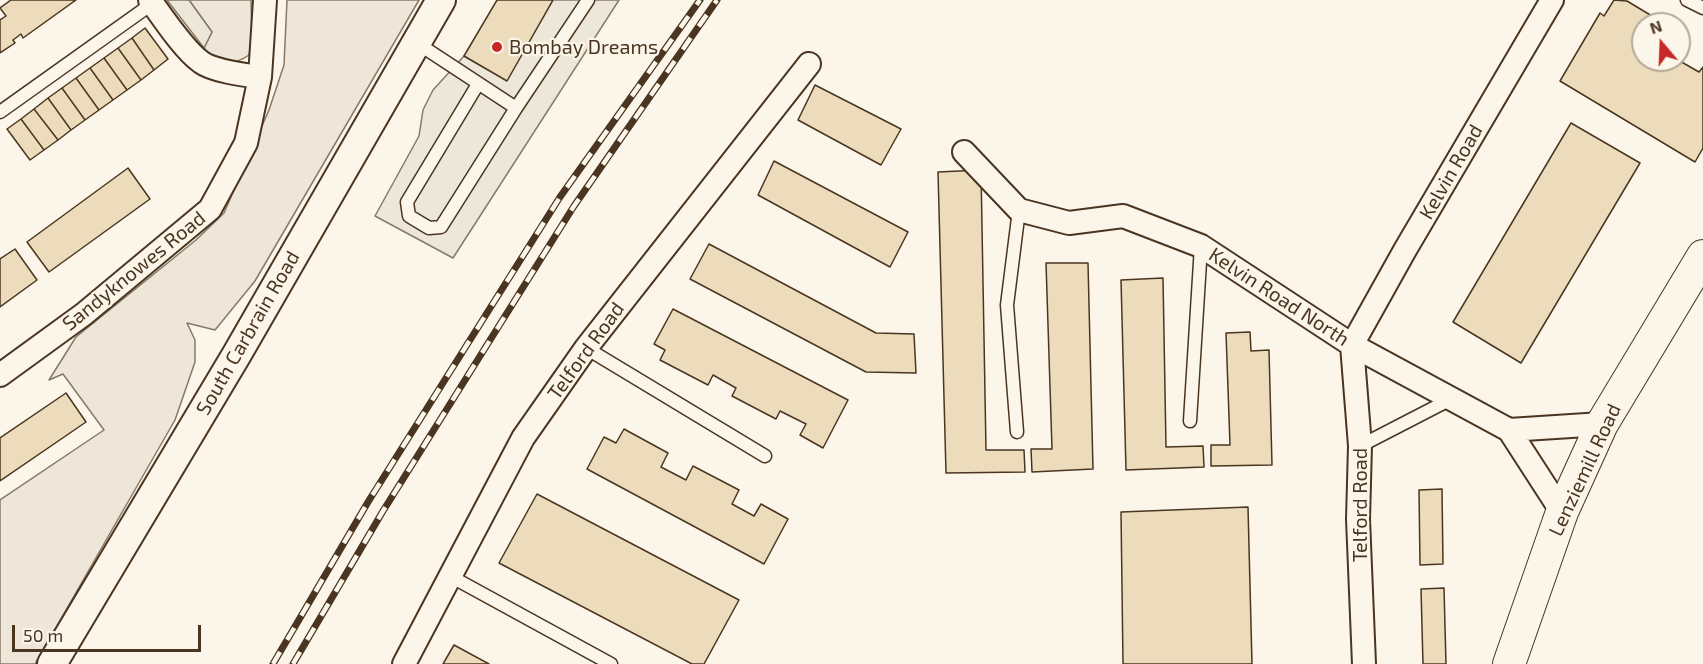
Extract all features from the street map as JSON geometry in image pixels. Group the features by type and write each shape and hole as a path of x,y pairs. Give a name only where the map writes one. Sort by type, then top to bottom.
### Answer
{"main road":[{"name":"Lenziemill Road","path":"1509,664 1562,512 1602,424 1703,256"}],"street":[{"name":"Sandyknowes Road","path":"0,375 109,295 210,209 246,143 260,77 265,0"},
{"name":"South Carbrain Road","path":"52,664 237,354 441,0"},
{"name":"Kelvin Road","path":"1352,345 1552,0"},
{"path":"152,2 171,30 201,63 238,75 260,77"},
{"name":"Telford Road","path":"404,664 523,438 586,348 809,64"},
{"path":"964,152 1019,210"},
{"name":"Kelvin Road North","path":"1019,210 1070,223 1123,216 1201,246 1352,345 1509,430 1562,512"},
{"name":"Telford Road","path":"1352,345 1360,446 1358,519 1364,664"},
{"path":"1509,430 1602,424"}],"lane":[{"path":"478,84 407,202 409,216 429,228 441,227 588,0"},
{"path":"1687,0 1703,8"},
{"path":"0,112 152,2"},
{"path":"417,43 516,108"},
{"path":"1017,432 1007,305 1019,210"},
{"path":"1190,421 1201,246"},
{"path":"586,348 765,456"},
{"path":"1360,446 1451,399"},
{"path":"450,576 611,664"}],"shaded area":[{"path":"167,0 189,0 212,32 204,48"},
{"path":"189,0 251,0 252,42 249,55 237,61 226,62 209,53 204,48 212,32"},
{"path":"287,0 419,0 255,281 215,330 187,323 195,340 195,362 175,420 35,664 0,664 0,500 104,430 63,374 49,380 76,337 196,240 224,213 269,110 284,65"},
{"path":"553,0 619,0 453,258 375,216 419,136 423,110 433,90 464,56 507,80"}],"building":[{"path":"11,0 76,0 23,38 21,34 13,40 15,43 0,53 0,20 6,16 0,8"},
{"name":"Bombay Dreams","path":"497,0 553,0 507,81 464,56"},
{"path":"1614,0 1627,1 1645,12 1631,12 1631,72 1691,72 1691,67 1699,72 1703,67 1703,148 1695,162 1560,81 1600,13 1604,16"},
{"path":"145,28 168,59 154,70 132,38"},
{"path":"132,38 154,70 141,80 118,48"},
{"path":"118,48 141,80 127,90 104,58"},
{"path":"104,58 127,90 113,100 90,68"},
{"path":"90,68 113,100 99,110 76,78"},
{"path":"76,78 99,110 85,120 62,88"},
{"path":"815,85 901,129 881,165 798,120"},
{"path":"62,88 85,120 71,130 48,98"},
{"path":"48,98 71,130 58,140 34,109"},
{"path":"34,109 58,140 44,150 21,119"},
{"path":"21,119 44,150 30,160 7,129"},
{"path":"1571,123 1640,163 1521,363 1453,322"},
{"path":"774,161 908,232 890,267 758,195"},
{"path":"128,168 150,199 49,272 27,242"},
{"path":"981,170 986,450 1024,450 1025,472 946,473 938,172"},
{"path":"709,244 876,333 914,334 916,373 866,372 690,279"},
{"path":"15,249 37,280 0,307 0,259"},
{"path":"1046,263 1088,263 1093,469 1032,472 1031,449 1052,449"},
{"path":"1163,278 1166,447 1203,446 1204,467 1126,470 1121,280"},
{"path":"673,309 848,400 823,448 800,435 806,424 780,411 776,419 732,396 736,388 713,375 708,385 660,360 665,350 654,344"},
{"path":"1250,332 1251,351 1269,350 1272,465 1211,466 1211,445 1230,445 1226,333"},
{"path":"66,393 86,422 0,481 0,438"},
{"path":"624,429 668,453 661,467 686,480 693,466 739,490 732,504 754,516 761,504 788,519 764,564 587,469 604,437 616,443"},
{"path":"1442,489 1443,564 1420,565 1419,490"},
{"path":"537,494 739,600 704,664 692,664 499,563"},
{"path":"1248,507 1252,664 1123,664 1121,512"},
{"path":"1444,588 1446,664 1423,664 1421,589"},
{"path":"454,645 489,664 443,664"}],"railway":[{"path":"273,664 368,502 560,197 700,0"},
{"path":"293,664 383,511 574,206 717,0"}],"place":[{"name":"Bombay Dreams","path":"497,47"}]}
